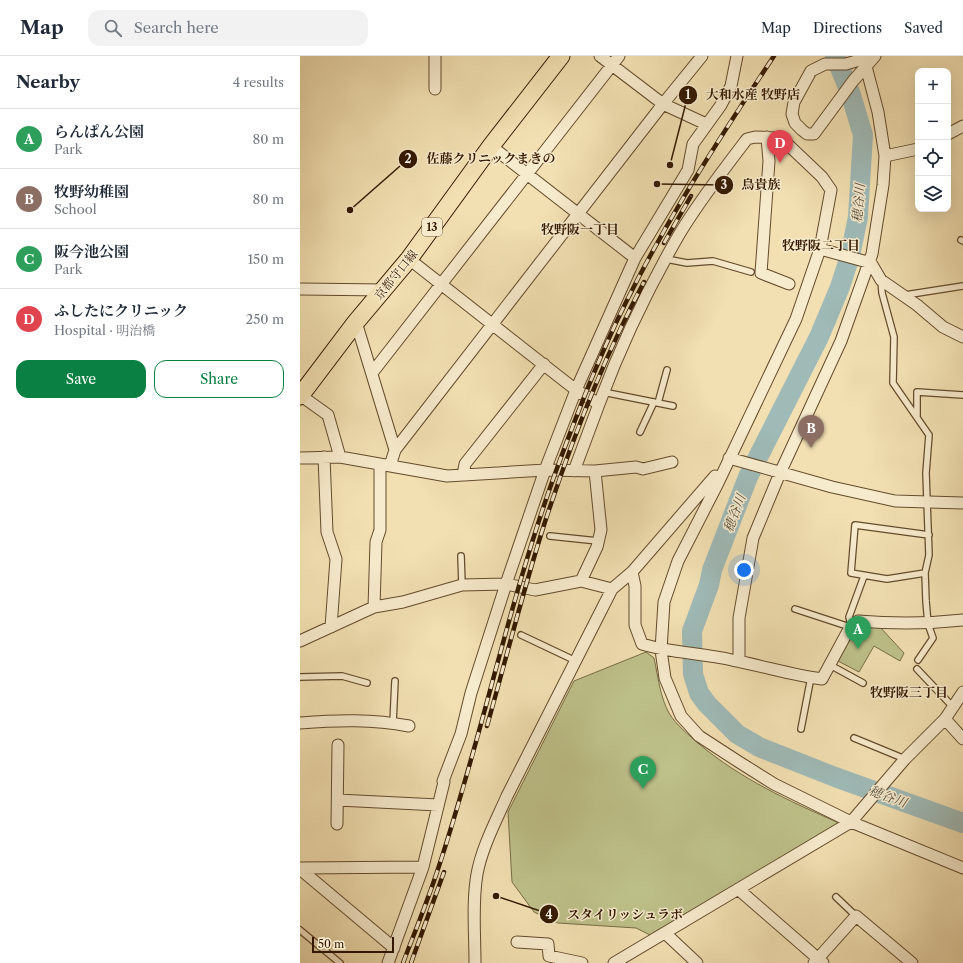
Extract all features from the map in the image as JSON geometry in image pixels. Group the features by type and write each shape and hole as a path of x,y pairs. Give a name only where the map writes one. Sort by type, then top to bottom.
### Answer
{"main road":[{"name":"京都守口線","path":"300,396 356,322 410,260 491,146 561,56"}],"street":[{"path":"435,56 435,89"},
{"path":"600,56 663,104 706,124"},
{"path":"372,373 619,56"},
{"path":"374,607 376,542 380,530 385,465 395,450 663,104 702,56"},
{"path":"388,963 423,867 444,782 443,781 461,734 472,693 506,584 545,470 576,390 635,258 688,170 692,144 721,105 731,86 737,56"},
{"path":"870,59 814,134 807,134 795,123 792,114 794,102 811,71 824,64 846,64 870,59"},
{"path":"735,660 739,618 753,538 779,473 841,341 866,260 872,254 885,156 870,59"},
{"path":"951,132 963,126"},
{"path":"574,471 624,339 680,233 710,187 747,139 754,137 781,138 822,177 832,190 822,250 787,340 732,459 678,561 664,602 661,650 665,678 671,696 681,716 699,736 774,784 851,822 963,868"},
{"path":"767,137 769,161 761,273 790,284"},
{"path":"491,146 635,258"},
{"path":"885,156 915,150"},
{"path":"822,250 866,260 873,265 882,280 896,291 904,295 943,327 963,337"},
{"path":"410,260 576,390 599,404"},
{"path":"300,289 385,290"},
{"path":"356,322 395,450"},
{"path":"463,475 465,464 544,364"},
{"path":"300,396 328,415 340,457"},
{"path":"324,457 327,532 336,559 332,627"},
{"path":"300,458 340,457 447,476 545,470 595,471 636,467 643,469 672,462"},
{"path":"732,459 779,473 895,501 963,503"},
{"path":"475,963 475,885 481,859 507,796 612,589 632,572 732,459"},
{"path":"581,581 601,530 595,471"},
{"path":"632,572 635,586 635,625 642,644 661,650 735,660 822,679 851,626 858,621 895,624 928,624 963,620"},
{"path":"300,641 374,607 403,602 462,585 506,584 535,590 581,581 612,589"},
{"path":"614,963 851,822 905,759 945,720 963,692"},
{"path":"300,723 342,720 380,721 410,726"},
{"path":"945,720 963,739"},
{"path":"337,824 338,745"},
{"path":"338,800 438,805"},
{"path":"300,868 423,867"},
{"path":"300,868 394,948"},
{"path":"738,890 818,962 856,916 912,963"},
{"path":"665,933 697,963"},
{"path":"517,942 548,944 549,956 582,963"}],"lane":[{"path":"666,259 687,263 713,261 751,272"},
{"path":"882,280 882,293 894,337 893,383 904,401 917,416 929,435 926,473 929,555 925,573 928,624 933,638 918,660"},
{"path":"904,295 963,286"},
{"path":"640,432 656,402 667,370"},
{"path":"603,392 673,406"},
{"path":"917,416 917,392 963,395"},
{"path":"925,573 887,579 851,573 855,525 929,535"},
{"path":"550,536 598,540"},
{"path":"460,556 462,585"},
{"path":"795,609 851,626 849,617 864,576"},
{"path":"521,636 576,661"},
{"path":"830,665 863,683"},
{"path":"917,669 953,707"},
{"path":"300,677 342,676 367,683"},
{"path":"801,729 810,677"},
{"path":"393,723 395,681"},
{"path":"854,738 905,759"},
{"path":"836,897 856,916"},
{"path":"300,930 340,963"}],"green space":[{"path":"879,626 904,653 900,661 874,646 859,672 838,661 848,639 859,627"},
{"path":"646,652 654,658 661,693 669,713 675,722 699,744 715,757 749,779 784,798 839,823 650,935 636,928 558,923 534,912 512,882 508,812 574,681"}],"waterway":[{"name":"穂谷川","path":"835,56 850,92 863,135 858,217 850,256 840,287 819,337 748,477 712,570 709,585 692,631 693,674 699,693 707,704 737,734 759,747 835,777 963,823"}],"railway":[{"path":"403,963 432,886 452,825 523,571 539,521 579,409 623,309 662,235 705,162 774,56"},
{"path":"664,243 691,196"},
{"path":"487,726 536,550 565,463 601,371 644,282"},
{"path":"411,963 444,872"}],"place":[{"name":"ふしたにクリニック","path":"780,163"},
{"name":"大和水産 牧野店","path":"670,165"},
{"name":"鳥貴族","path":"657,184"},
{"name":"佐藤クリニックまきの","path":"350,210"},
{"name":"牧野幼稚園","path":"811,448"},
{"name":"らんぱん公園","path":"858,649"},
{"name":"阪今池公園","path":"643,789"},
{"name":"スタイリッシュラボ","path":"496,896"}],"district":[{"name":"牧野阪一丁目","path":"580,229"},
{"name":"牧野阪二丁目","path":"821,245"},
{"name":"牧野阪三丁目","path":"909,692"}]}
